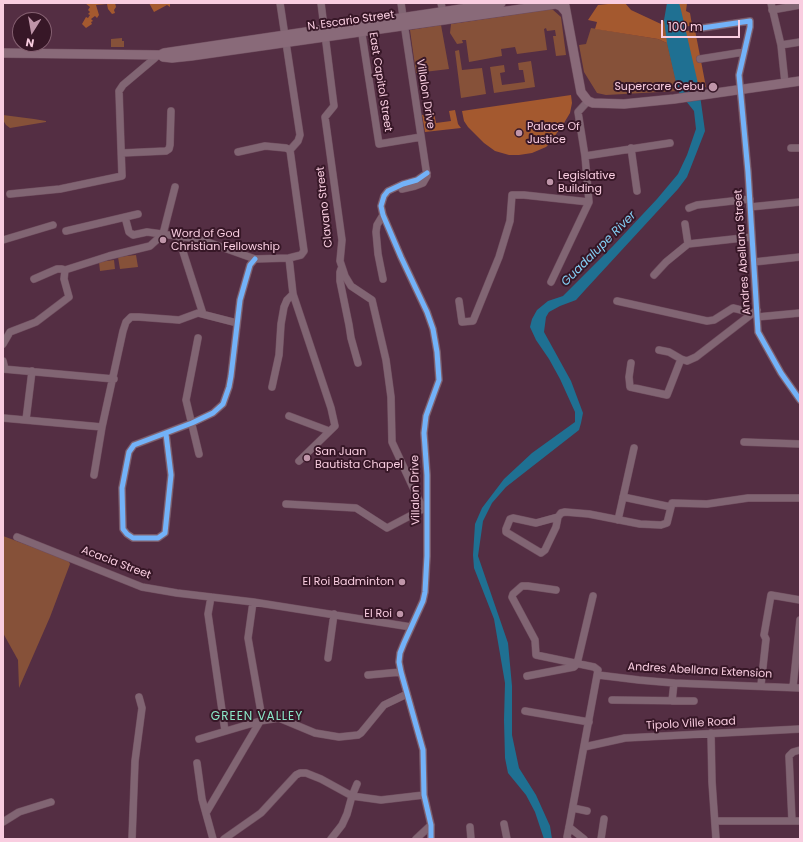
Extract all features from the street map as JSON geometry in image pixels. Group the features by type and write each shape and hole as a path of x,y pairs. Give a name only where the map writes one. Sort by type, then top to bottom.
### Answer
{"main road":[{"name":"N. Escario Street","path":"403,22 442,7 556,4 565,8"},
{"name":"N. Escario Street","path":"3,53 158,55 164,58 187,56 285,39 403,22 497,5"},
{"path":"565,8 580,86 588,101 599,104 624,104 705,95 800,81"}],"street":[{"path":"125,217 129,232 133,235 147,232 199,239 256,259 289,258 301,255 304,251 290,150 298,140 300,134 280,3"},
{"name":"Clavano Street","path":"320,3 334,106 325,117 342,240 340,261 351,286 372,300 386,360 391,397 392,442 425,509"},
{"name":"Villalon Drive","path":"401,3 427,172 417,180 403,184 388,191 381,206 383,215 400,257 427,312 433,329 437,352 439,380 424,424 427,476 425,509 425,592 400,653 399,662 423,750 424,795 431,825 431,839"},
{"path":"785,83 781,45 771,6 800,5"},
{"name":"Andres Abellana Street","path":"702,28 750,21 739,75 754,262 755,314 758,332 761,338 781,373 800,400"},
{"name":"East Capitol Street","path":"361,28 379,144 421,137"},
{"path":"781,45 800,42"},
{"path":"700,59 744,52"},
{"path":"10,194 60,189 120,178 123,174 119,91 123,85 158,55"},
{"path":"550,282 589,202 585,156 578,112 588,101"},
{"path":"122,153 166,151 169,149 171,111"},
{"path":"585,156 670,143"},
{"path":"238,152 265,146 286,148 290,150"},
{"path":"631,148 637,191"},
{"path":"791,148 800,148"},
{"path":"34,279 57,270 65,270 109,256 150,246 163,234 175,187"},
{"path":"459,301 462,322 473,321 499,257 510,221 512,195 524,194 589,202"},
{"path":"689,208 697,205 800,202"},
{"path":"66,231 138,214"},
{"path":"383,215 377,225 376,232 378,254 383,279"},
{"path":"685,224 688,244"},
{"path":"3,240 53,225"},
{"path":"178,236 203,314"},
{"path":"654,275 666,262 688,244 752,237"},
{"path":"754,262 800,257"},
{"path":"289,258 293,294 335,426 299,461"},
{"path":"166,434 171,476 165,533 158,538 133,538 123,529 122,488 129,452 134,445 192,423 219,409 226,398 231,376 240,300 247,271 256,259"},
{"path":"342,268 340,272 340,281 349,325 350,338 358,363"},
{"path":"3,344 10,332 36,322 69,297 64,279 65,270"},
{"path":"272,387 279,356 281,324 284,307 287,300 293,294"},
{"path":"617,301 707,321 714,320 733,308 755,314 800,313"},
{"path":"94,475 102,427 126,322 131,317 173,321 198,313 238,323"},
{"path":"659,350 669,352 687,361 696,357 755,314"},
{"path":"198,338 186,400 199,454"},
{"path":"631,363 629,374 630,387 668,395 681,359"},
{"path":"3,361 4,369 114,378"},
{"path":"26,420 32,371"},
{"path":"289,416 329,431"},
{"path":"3,418 102,427"},
{"path":"744,442 800,444"},
{"path":"618,520 634,448"},
{"path":"623,497 671,507"},
{"path":"558,517 536,522 513,518 510,519 506,532 541,553 545,550 556,527 558,517 561,513 565,512 589,514 640,524 661,525 667,523 672,503 707,504 748,498 800,498"},
{"path":"286,504 356,508 387,528 425,509"},
{"name":"Acacia Street","path":"17,537 142,587 334,614 411,627"},
{"path":"556,590 522,586 512,597 535,640 536,655 594,667 598,670 567,836 568,839"},
{"path":"762,685 766,639 764,634 771,595 800,600"},
{"path":"527,676 574,667 577,664 593,596"},
{"path":"211,597 208,614 225,731"},
{"path":"206,814 260,721 262,713 248,638 253,602"},
{"path":"328,658 334,614"},
{"path":"796,687 800,620"},
{"path":"368,675 401,672"},
{"name":"Andres Abellana Extension","path":"598,675 674,683 796,687"},
{"path":"672,701 674,683"},
{"path":"199,739 260,721 279,718 316,732 339,736 358,736 384,705 407,694"},
{"path":"132,839 134,761 142,708 139,697"},
{"path":"612,700 694,701"},
{"path":"525,711 589,722"},
{"name":"Tipolo Ville Road","path":"584,747 625,738 800,729"},
{"path":"711,733 712,782 716,839"},
{"path":"792,821 789,756 793,752 800,750"},
{"path":"197,763 202,799 214,839"},
{"path":"224,839 261,813 296,775 300,773 306,773 321,779 352,796 381,800 424,795"},
{"path":"331,839 342,825 357,784"},
{"path":"3,822 20,812 52,802"},
{"path":"572,808 587,811"},
{"path":"601,839 604,819"},
{"path":"715,821 800,821"},
{"path":"504,824 507,839"},
{"path":"416,839 431,825"},
{"path":"470,827 472,839"},
{"path":"569,827 584,839"}],"shaded area":[{"path":"85,3 115,3 115,13 112,14 108,9 107,4 96,5 99,15 97,18 95,16 91,19 93,21 91,22 92,24 86,28 82,24 86,17 88,18 90,15 88,14 90,12 88,10 90,7"},
{"path":"149,3 170,3 170,7 167,5 154,12"},
{"path":"625,3 631,10 661,24 677,3 687,3 686,11 690,13 692,25 686,27 686,31 695,30 706,87 678,91 667,43 658,39 595,29 597,22 588,20 598,5"},
{"path":"552,9 561,17 566,55 556,56 553,36 556,36 555,30 547,31 546,28 544,29 547,50 517,54 515,47 501,49 502,56 469,62 466,40 462,40 463,43 457,44 450,33 451,24"},
{"path":"441,25 449,69 416,73 410,30"},
{"path":"591,28 658,39 667,43 678,91 606,95 597,93 584,72 579,45 586,44"},
{"path":"122,38 122,41 124,41 124,47 111,47 111,39"},
{"path":"459,50 462,70 482,68 486,94 461,98 455,51"},
{"path":"531,61 535,87 494,93 490,67 504,65 505,72 500,73 502,85 525,82 523,70 519,70 518,63"},
{"path":"571,95 572,103 570,113 549,144 546,147 532,153 519,155 509,155 495,151 484,143 468,127 464,121 462,111"},
{"path":"455,110 458,124 461,128 425,132 422,115 434,113 436,123 451,121 449,111"},
{"path":"3,115 46,122 10,128 3,120"},
{"path":"136,255 138,267 120,269 118,257"},
{"path":"114,260 115,269 100,271 99,262"},
{"path":"3,536 68,560 70,564 50,617 19,688 18,660 3,633"}],"water":[{"path":"667,3 679,3 699,88 705,131 687,177 678,189 576,300 549,312 546,317 544,332 571,381 583,413 579,430 506,487 492,503 483,521 478,556 508,643 512,686 512,735 519,768 536,795 550,826 552,839 544,839 535,812 526,795 508,773 505,758 505,683 494,619 474,568 473,555 475,524 482,508 504,479 532,453 575,422 575,412 560,379 536,340 530,327 537,310 548,301 563,296 613,246 678,174 687,155 696,129 694,111 678,91 667,43 664,20"}],"cycle path":[{"path":"702,28 750,21 739,75 748,172 758,332 781,373 800,400"},
{"path":"427,173 417,180 403,184 388,191 384,196 381,206 383,215 401,257 427,312 433,329 437,352 439,380 426,416 424,433 427,475 427,556 425,592 423,601 400,653 399,662 423,750 424,795 431,825 431,839"},
{"path":"166,434 171,475 165,533 158,538 133,538 123,529 122,488 129,452 134,445 192,423 213,413 223,404 231,376 240,300 250,265 255,259"}],"place":[{"name":"Supercare Cebu","path":"713,87"},
{"name":"Palace Of Justice","path":"519,133"},
{"name":"Legislative Building","path":"550,182"},
{"name":"Word of God Christian Fellowship","path":"163,240"},
{"name":"San Juan Bautista Chapel","path":"307,458"},
{"name":"El Roi Badminton","path":"402,582"},
{"name":"El Roi","path":"400,614"}],"district":[{"name":"GREEN VALLEY","path":"257,717"}],"water label":[{"name":"Guadalupe River","path":"599,249"}]}
